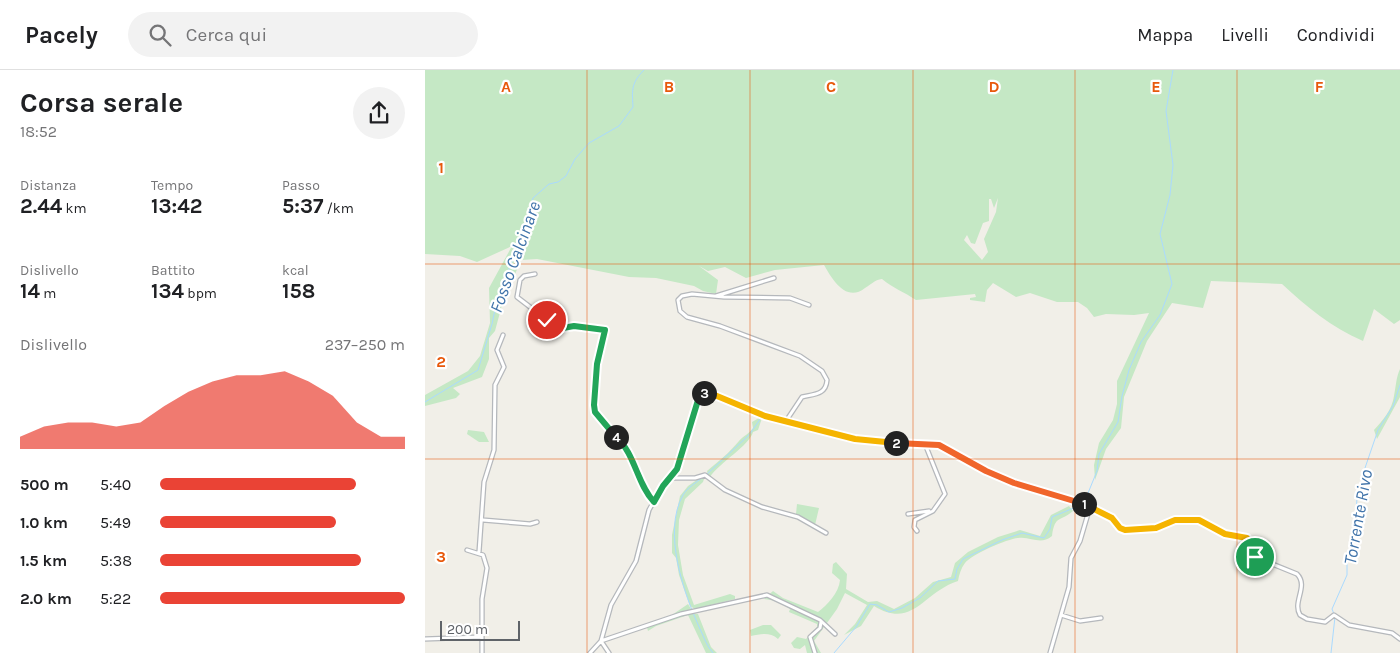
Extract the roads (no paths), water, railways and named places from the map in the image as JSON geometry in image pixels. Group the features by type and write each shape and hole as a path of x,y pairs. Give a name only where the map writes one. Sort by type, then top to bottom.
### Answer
{"street":[{"path":"535,274 524,276 520,280 517,297 547,320 563,328 574,326 605,330 595,383 595,412 621,441 649,496 654,502"},
{"path":"713,296 775,278"},
{"path":"786,421 801,399 824,389 827,380 825,374 800,356 720,326 687,317 678,307 679,298 687,294 790,298 809,305"},
{"path":"479,552 485,482 494,450 495,385 504,367 497,350 503,335"},
{"path":"590,653 601,641 611,605 636,561 649,510 677,469 701,393 717,396 765,416 859,440 939,445 986,471 1014,483 1090,507 1112,518 1120,528 1130,531 1156,528 1175,520 1199,520 1225,534 1243,536 1249,540 1250,552 1255,557 1297,574 1301,578 1297,605 1300,615 1307,619 1325,622 1334,615 1349,625 1392,633 1400,639"},
{"path":"917,531 914,527 915,520 933,511 945,491 925,444"},
{"path":"670,478 695,478 705,475 725,490 762,507 798,516 826,533"},
{"path":"1050,653 1069,587 1071,558 1080,541 1090,507"},
{"path":"908,514 933,511"},
{"path":"483,520 529,524 537,522"},
{"path":"467,550 479,552 485,560 487,568 482,599 481,653"},
{"path":"601,641 681,614 767,595 821,622 835,634"},
{"path":"1061,615 1080,621 1101,618"},
{"path":"815,653 810,637 820,628 821,622"},
{"path":"425,639 481,637"},
{"path":"601,641 609,653"}],"waterway":[{"name":"Fosso Calcinare","path":"425,402 478,370 492,324 498,295 519,245 533,198 549,184 558,182 566,176 575,159 589,143 619,126 633,107 633,87 644,70"},
{"path":"1084,503 1097,471 1099,454 1118,422 1129,370 1141,342 1160,315 1172,284 1160,234 1170,195 1173,165 1166,111 1173,70"},
{"name":"Torrente Rivo","path":"1334,614 1332,609 1347,575 1347,562 1355,529 1357,498 1365,468 1378,430 1393,406 1400,385"},
{"path":"706,475 749,435 761,418"},
{"path":"703,477 683,495 677,510 675,544 682,581 694,615 713,653"},
{"path":"834,653 856,627 870,604 877,605 889,612 902,608 920,598 938,581 955,579 957,569 963,559 1002,540 1022,533 1044,538 1050,529 1052,517 1081,505"},
{"name":"Torrente Rivo","path":"1331,653 1335,617"}]}
